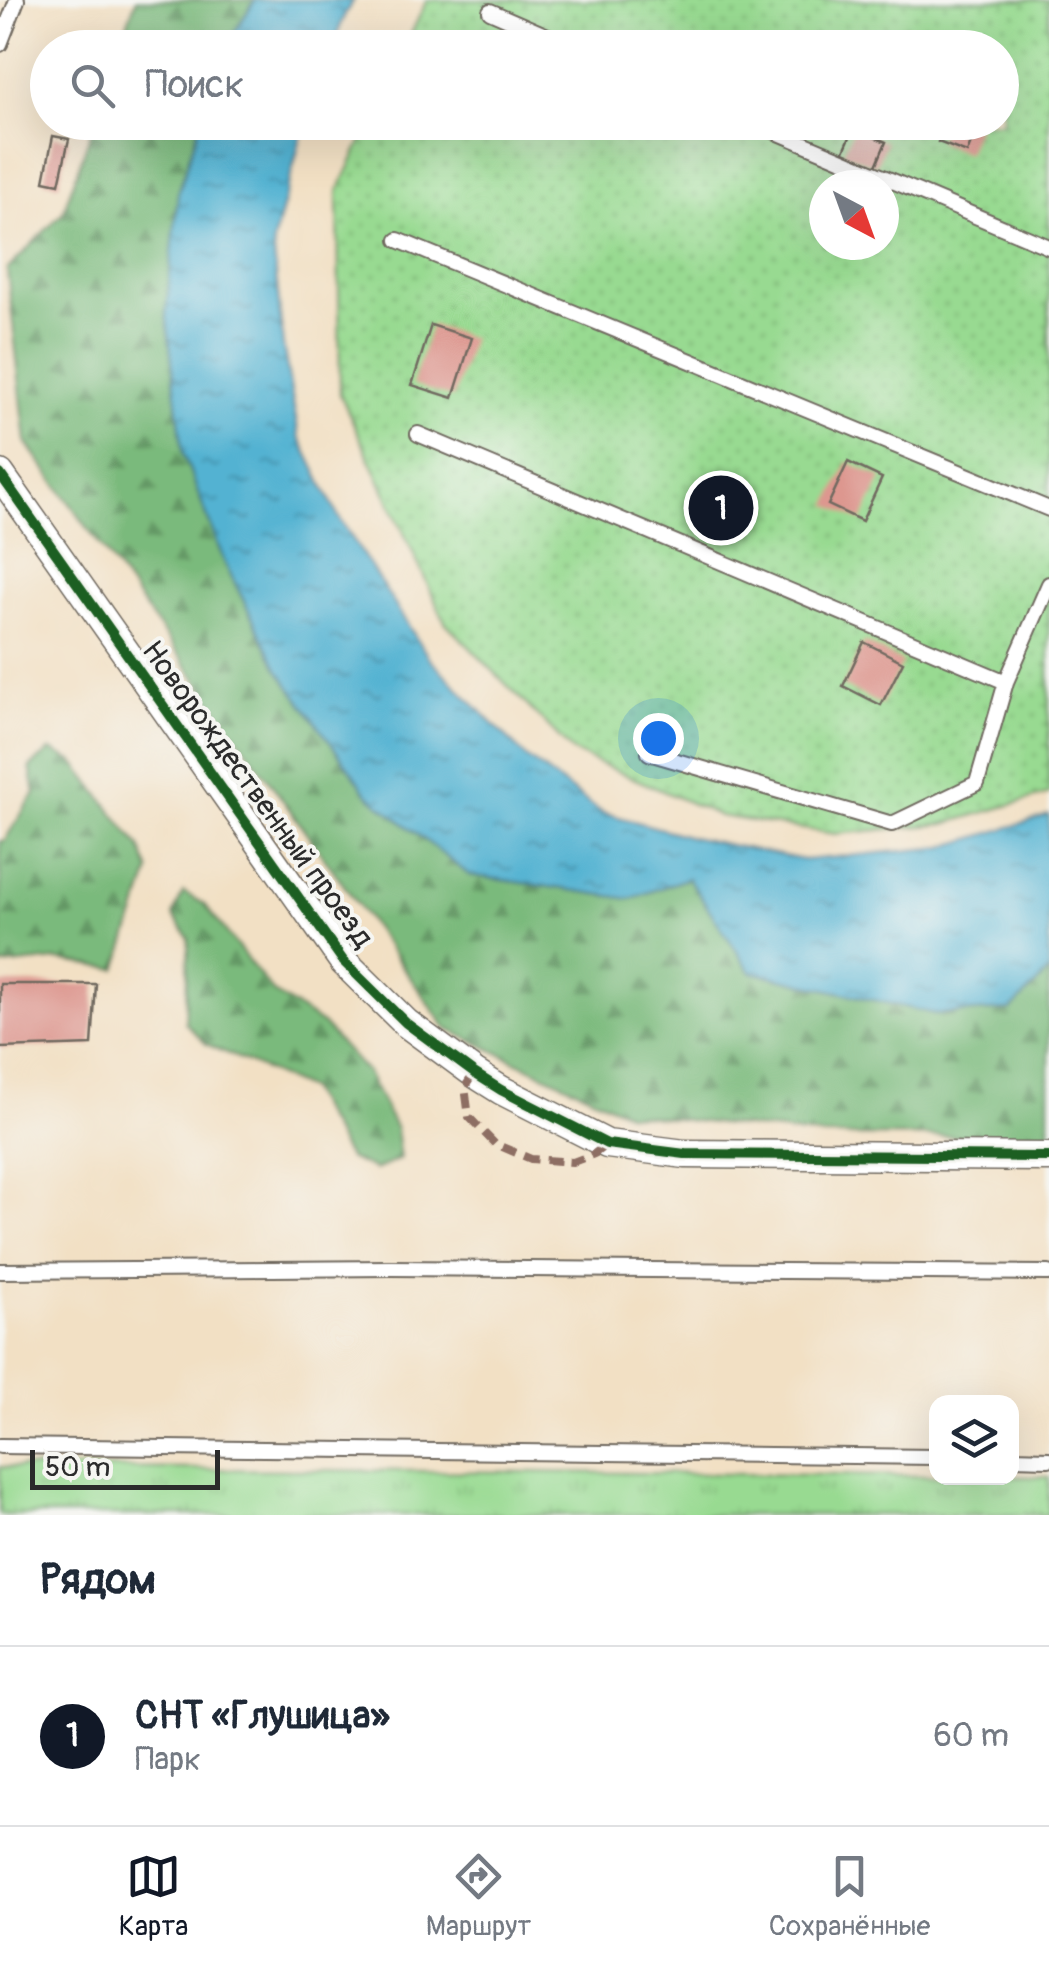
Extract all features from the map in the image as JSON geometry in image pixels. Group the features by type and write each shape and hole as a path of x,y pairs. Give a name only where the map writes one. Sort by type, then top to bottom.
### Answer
{"street":[{"name":"Новорождественный проезд","path":"0,474 344,962 406,1023 474,1073 607,1144 685,1154 1049,1157"}],"lane":[{"path":"0,44 16,0"},
{"path":"490,12 532,30"},
{"path":"796,140 1049,247"},
{"path":"398,240 1049,509"},
{"path":"418,434 1006,682"},
{"path":"648,753 892,824 977,783 1006,682 1049,584"},
{"path":"0,1271 390,1268 1049,1273"},
{"path":"0,1446 929,1458"},
{"path":"1019,1458 1049,1459"}],"green space":[{"path":"136,0 255,0 236,30 125,30"},
{"path":"427,0 1049,0 1049,794 944,824 835,834 720,816 573,752 445,622 340,394 338,192 362,140 1019,140 1019,30 413,30"},
{"path":"88,140 195,140 178,194 183,453 224,561 279,671 630,899 688,878 751,972 935,1014 1011,1010 1049,971 1049,1137 823,1136 627,1113 447,1029 26,442 7,270 63,212"},
{"path":"51,750 74,762 140,847 150,871 117,969 57,960 0,966 0,841 4,841 35,793 30,767"},
{"path":"183,892 204,904 274,993 322,1024 367,1073 396,1129 400,1159 375,1170 348,1158 308,1089 206,1044 185,1022 189,938 173,916"},
{"path":"0,1467 929,1476 929,1485 1019,1485 1019,1477 1049,1477 1049,1515 0,1515"}],"water":[{"path":"255,0 354,0 339,30 236,30"},
{"path":"195,140 300,140 273,242 283,345 299,436 338,516 429,658 526,757 601,812 691,837 804,860 944,847 1049,815 1049,971 1011,1010 935,1014 751,972 688,878 630,899 469,875 369,796 279,671 224,561 183,453 166,312 178,194"}],"building":[{"path":"52,140 69,140 59,184 44,181"},
{"path":"849,140 886,142 876,166 843,153"},
{"path":"939,140 972,140 967,153"},
{"path":"431,325 472,338 453,398 412,385"},
{"path":"848,462 882,478 862,521 828,505"},
{"path":"864,642 903,662 881,705 843,686"},
{"path":"0,984 96,984 92,1045 0,1048"}],"marked path":[{"path":"474,1073 465,1087 469,1117 495,1144 531,1159 573,1162 607,1144"}],"cycle path":[{"path":"0,474 344,962 406,1023 474,1073 607,1144 685,1154 1049,1157"}],"place":[{"name":"СНТ «Глушица»","path":"721,508"}]}
